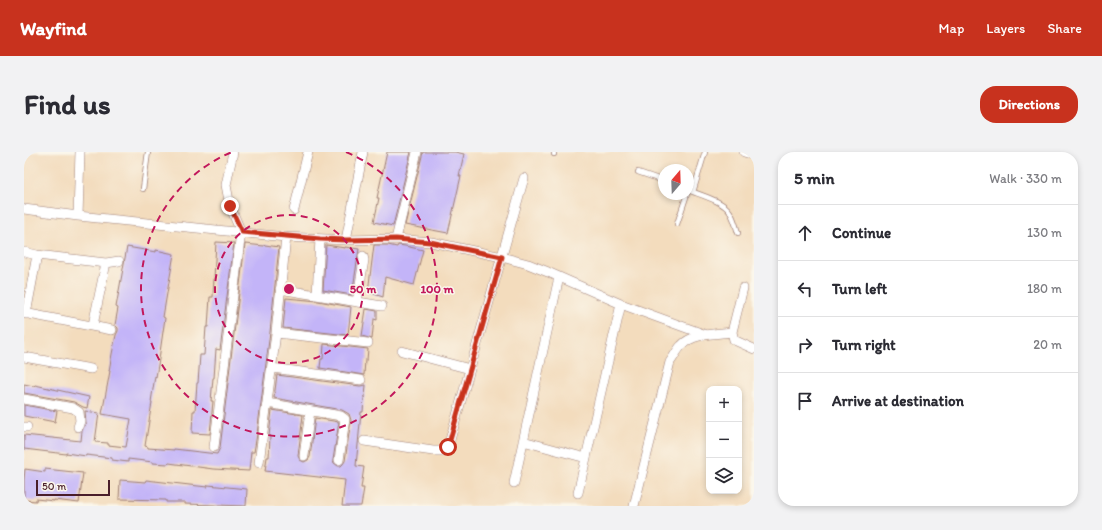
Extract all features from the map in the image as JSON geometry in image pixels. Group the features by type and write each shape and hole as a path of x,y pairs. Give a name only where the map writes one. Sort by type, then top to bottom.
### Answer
{"street":[{"path":"78,216 80,152"},
{"path":"214,447 242,232 230,206 226,185 233,152"},
{"path":"294,210 308,152"},
{"path":"346,240 363,152"},
{"path":"396,239 417,152"},
{"path":"744,152 754,155"},
{"path":"364,441 440,452 445,451 448,447 524,178"},
{"path":"24,209 78,216 286,237 346,240 396,239 430,242 502,257 534,267 621,304 706,335"},
{"path":"259,462 272,368 286,237"},
{"path":"317,295 320,239"},
{"path":"24,252 37,255 106,263 119,261"},
{"path":"37,255 25,314 112,330"},
{"path":"356,302 364,260 363,256"},
{"path":"93,326 106,263"},
{"path":"514,483 559,277"},
{"path":"744,288 732,332 734,340 754,349"},
{"path":"280,289 382,306"},
{"path":"578,493 621,304"},
{"path":"634,506 670,362 680,346 690,339 706,335 732,332"},
{"path":"276,333 368,343"},
{"path":"402,351 470,369"},
{"path":"24,357 91,369"},
{"path":"272,368 361,380"},
{"path":"24,399 73,408 79,412 80,421 78,427"},
{"path":"267,404 341,416 345,419 339,460"},
{"path":"304,456 310,411"},
{"path":"523,441 586,458"}],"lane":[{"path":"143,189 148,152"},
{"path":"694,181 705,152"},
{"path":"638,172 658,179"},
{"path":"694,193 720,203 727,208 731,213 738,233"},
{"path":"678,224 685,200"}],"building":[{"path":"387,152 411,152 393,226 374,222 379,198 377,198"},
{"path":"423,152 455,152 464,154 459,176 461,176 448,233 405,225"},
{"path":"216,242 234,243 220,350 216,349 211,401 213,401 210,434 192,433 193,411 195,411 200,355 204,355 210,297 213,297"},
{"path":"245,244 279,247 257,434 254,452 251,452 249,471 213,469 128,459 128,462 112,460 112,458 24,449 24,435 81,441 82,431 86,423 85,411 99,413 95,442 126,447 131,419 102,414 112,354 118,331 118,328 115,325 118,308 116,307 127,247 156,252 156,250 174,254 163,317 165,318 145,446 148,448 174,449 217,454 220,448"},
{"path":"326,245 359,249 352,295 323,290"},
{"path":"374,245 388,245 397,247 398,245 423,250 414,285 385,277 383,297 368,292"},
{"path":"286,298 318,301 351,307 348,335 283,328"},
{"path":"366,309 377,311 377,320 374,319 372,339 362,336"},
{"path":"324,344 368,349 367,360 365,360 364,375 320,368 321,359 323,359"},
{"path":"277,375 360,386 366,385 363,412 361,412 356,466 364,467 361,488 364,488 361,506 342,506 345,480 265,471 267,457 269,457 269,436 272,410 303,415 298,456 300,460 304,462 310,457 315,418 339,422 333,460 338,466 341,466 345,461 351,420 349,414 342,410 274,398"},
{"path":"24,384 89,397 87,408 74,402 24,393"},
{"path":"24,405 57,411 55,422 24,416"},
{"path":"25,469 45,472 45,469 83,473 79,503 36,499 36,501 24,500"},
{"path":"120,480 145,482 146,480 207,487 208,485 247,489 246,506 185,504 185,502 166,502 166,500 119,499"}],"route":[{"path":"230,206 242,232 320,239 396,239 430,242 502,257 448,447"}]}
